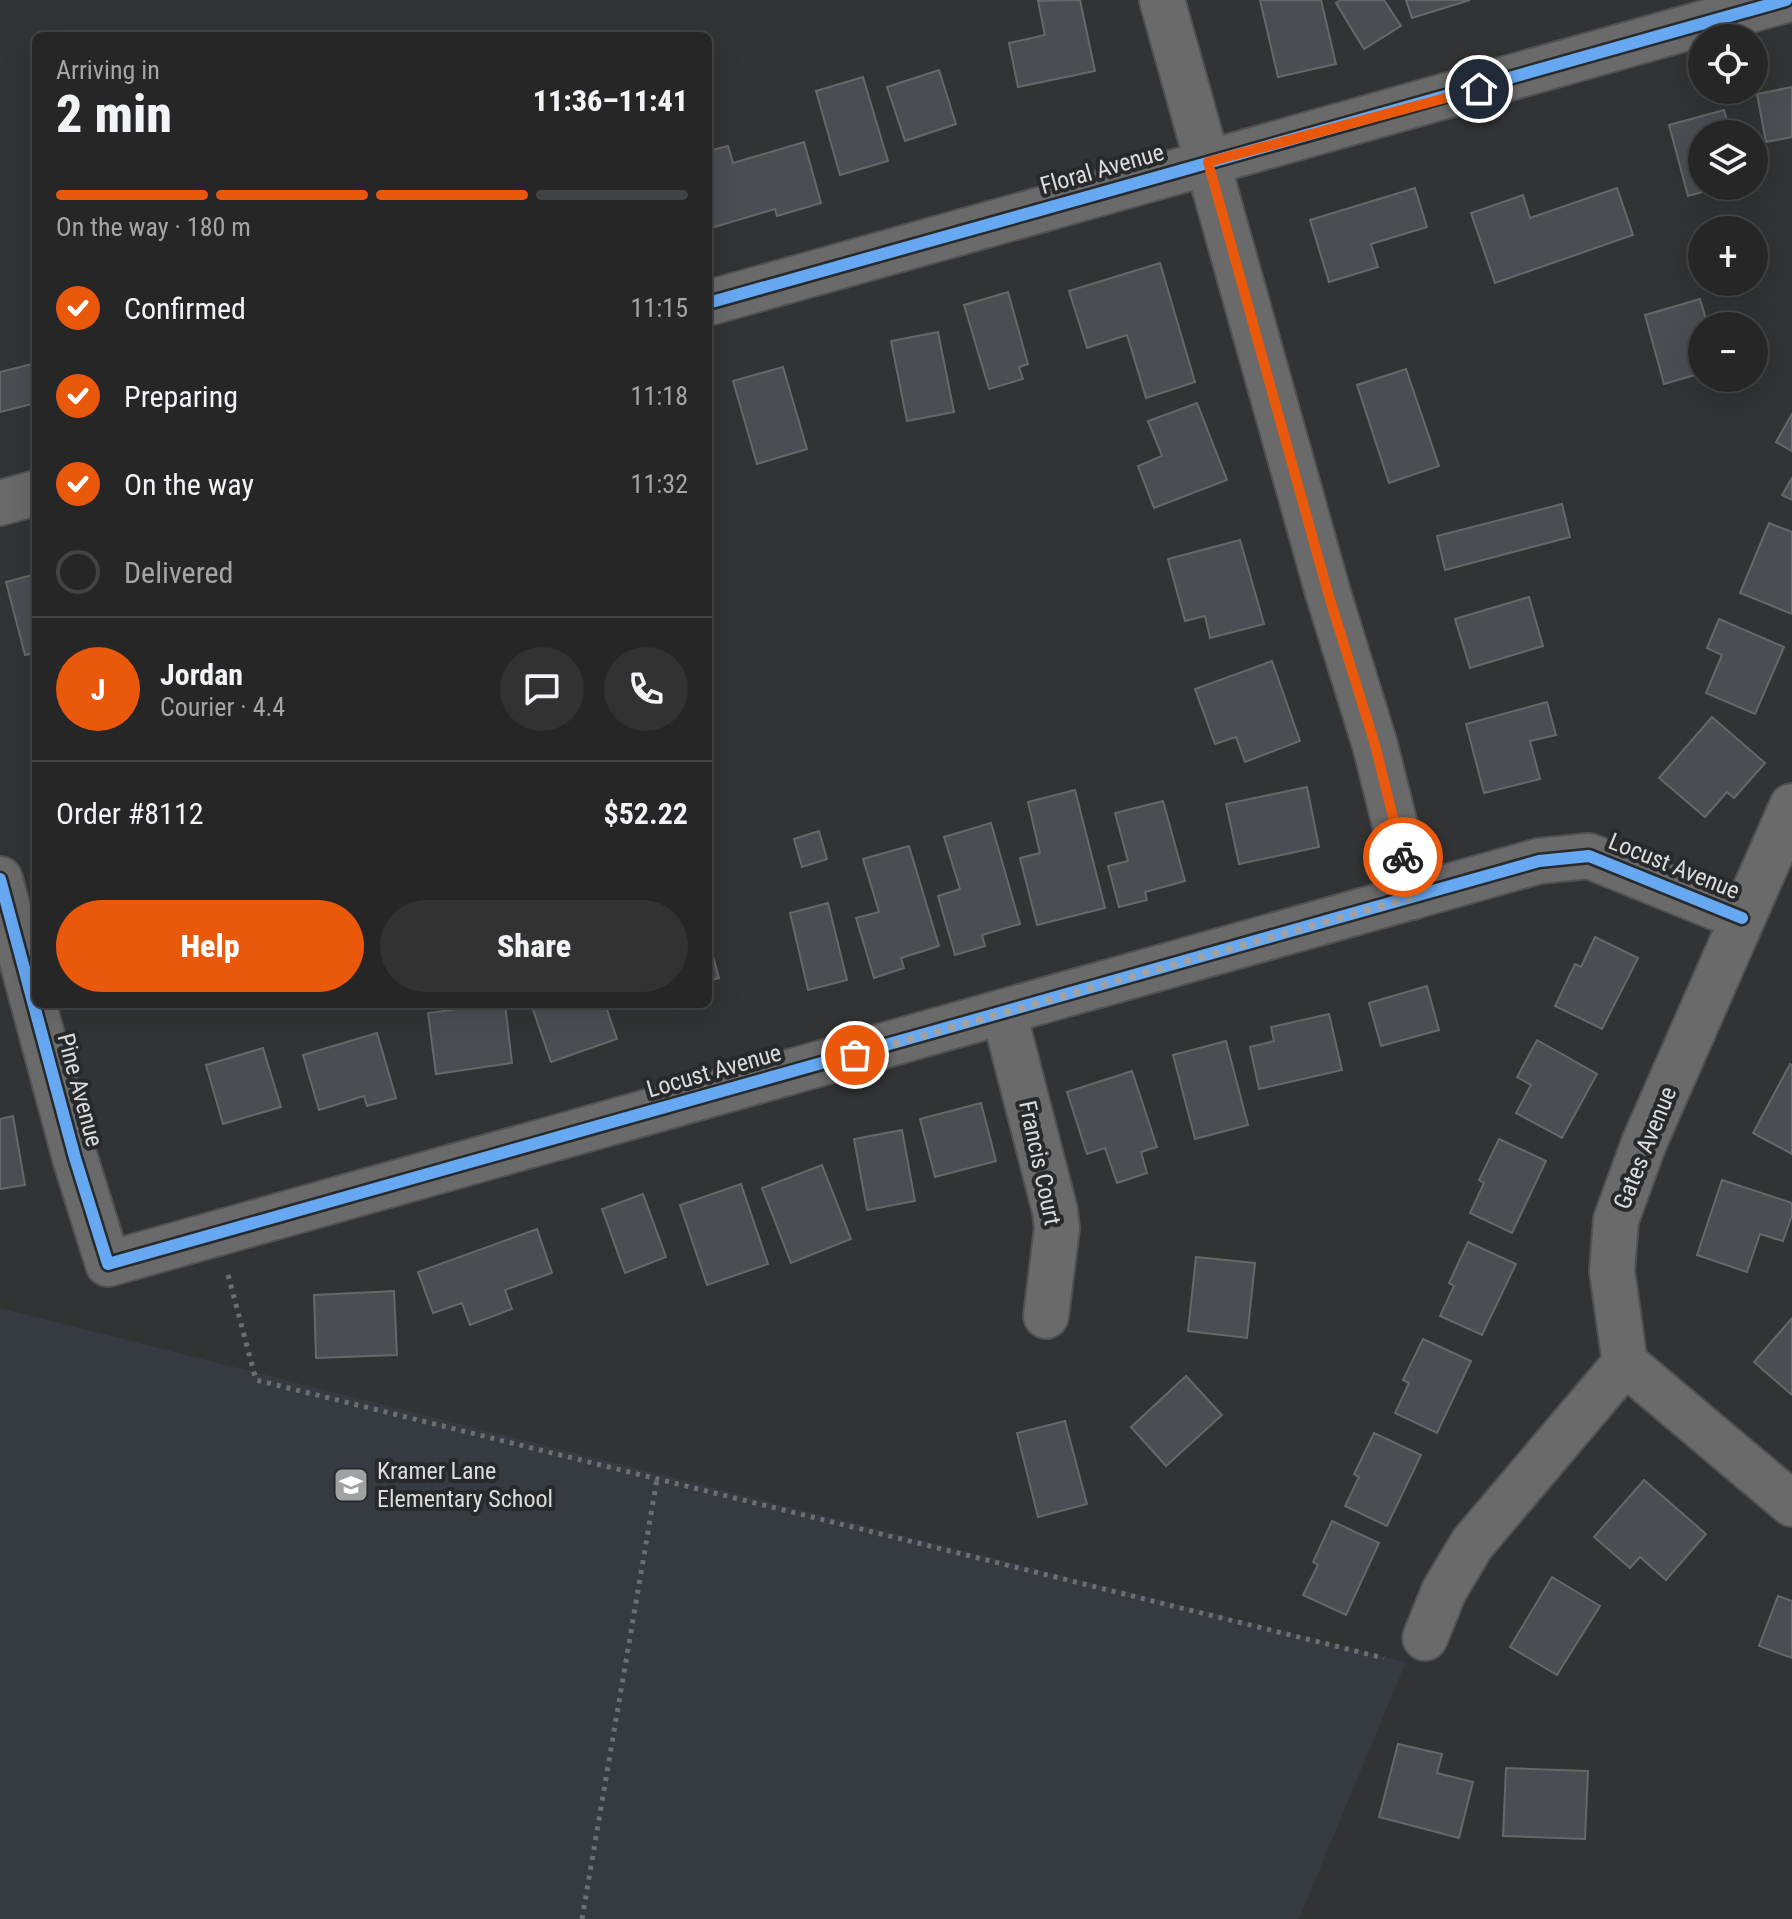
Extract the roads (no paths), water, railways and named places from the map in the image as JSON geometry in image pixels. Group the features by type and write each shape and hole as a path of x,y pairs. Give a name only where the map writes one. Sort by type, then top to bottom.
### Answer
{"street":[{"path":"1162,0 1328,593 1375,745 1413,897"},
{"name":"Floral Avenue","path":"712,302 1479,89 1786,0"},
{"path":"0,503 32,494"},
{"name":"Gates Avenue","path":"1625,1363 1612,1271 1616,1220 1644,1143 1792,806"},
{"name":"Locust Avenue","path":"108,1264 1539,861 1589,856 1742,918"},
{"name":"Pine Avenue","path":"0,879 32,998"},
{"name":"Pine Avenue","path":"35,1008 75,1158 108,1264"},
{"name":"Francis Court","path":"1004,1013 1055,1211 1057,1228 1046,1316"},
{"path":"1425,1638 1444,1591 1472,1544 1625,1363 1792,1504"}],"place":[{"name":"Kramer Lane Elementary School","path":"351,1485"}]}
